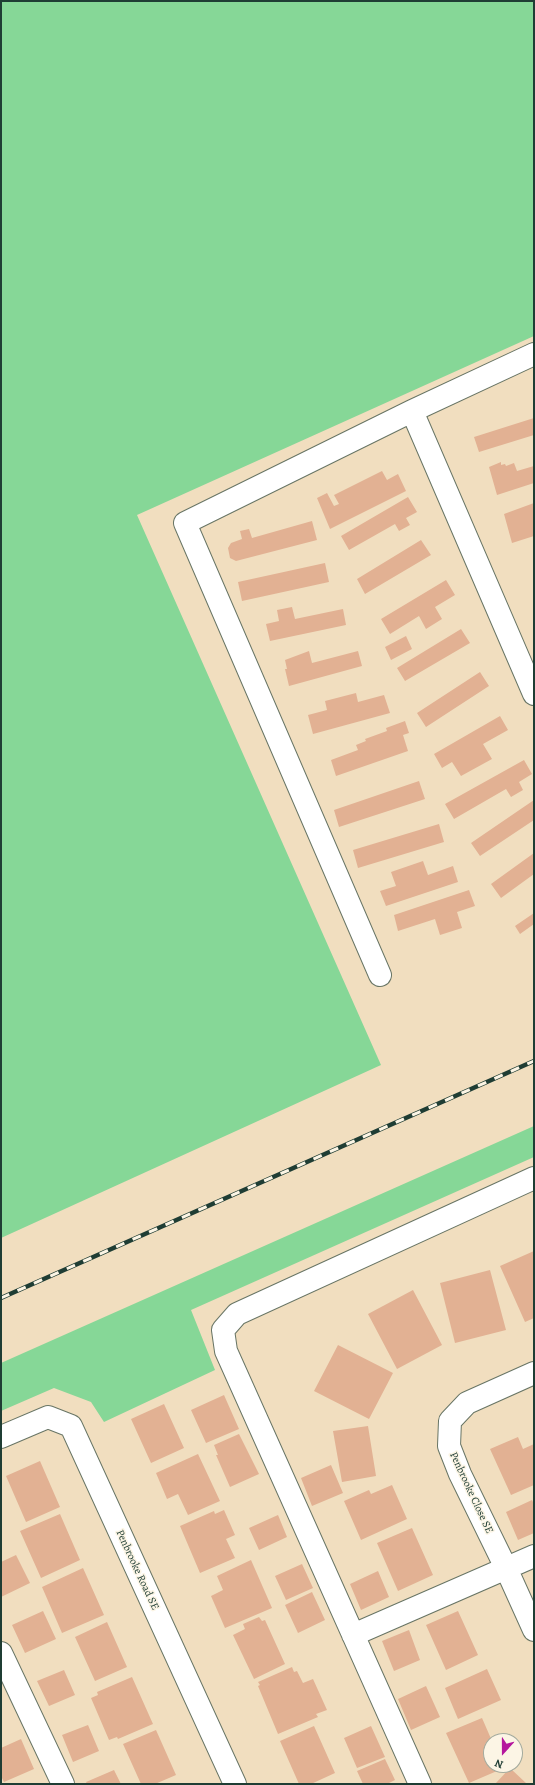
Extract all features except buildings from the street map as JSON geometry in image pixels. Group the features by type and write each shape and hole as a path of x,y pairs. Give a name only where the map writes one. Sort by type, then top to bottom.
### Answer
{"street":[{"path":"380,975 185,523 412,411 534,354"},
{"path":"412,411 534,694"},
{"path":"420,1784 226,1351 223,1330 237,1314 534,1178"},
{"name":"Penbrooke Close SE","path":"534,1373 467,1403 450,1421 449,1446 460,1474 506,1568 534,1630"},
{"name":"Penbrooke Road SE","path":"1,1437 48,1417 71,1426 235,1784"},
{"path":"353,1635 534,1556"},
{"path":"1,1654 63,1784"}],"green space":[{"path":"1,1 534,1 534,336 137,515 381,1065 1,1238"},
{"path":"534,1126 534,1157 191,1310 215,1370 104,1422 91,1402 54,1388 1,1411 1,1363"}],"railway":[{"path":"1,1298 534,1061"}]}
